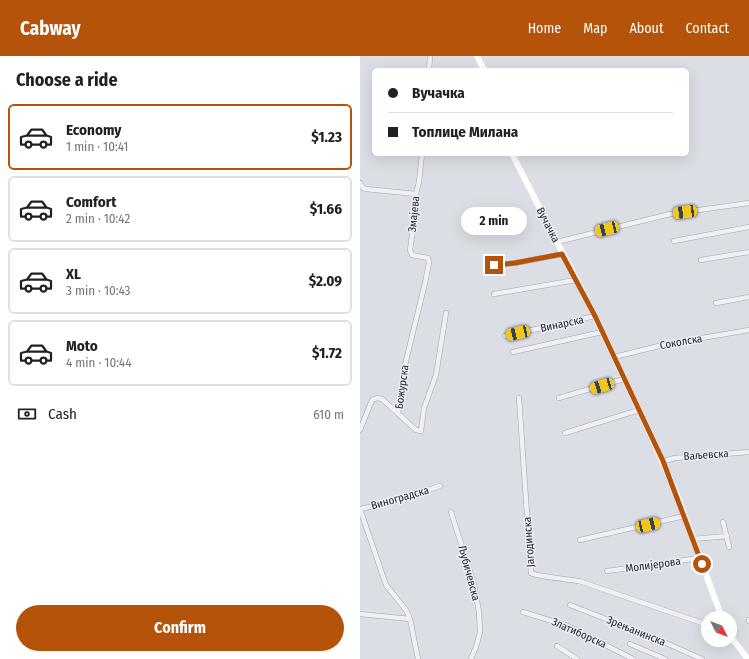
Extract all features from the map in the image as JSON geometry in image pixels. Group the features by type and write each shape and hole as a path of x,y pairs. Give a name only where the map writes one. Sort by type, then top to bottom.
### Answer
{"street":[{"path":"429,68 430,56"},
{"path":"477,56 483,68"},
{"name":"Змајева","path":"422,156 410,253 412,255 426,257 429,260"},
{"name":"Вучачка","path":"513,156 595,316 663,461 719,611"},
{"path":"360,183 366,189 416,194"},
{"path":"557,242 670,214 749,203"},
{"path":"674,241 749,227"},
{"path":"701,260 749,252"},
{"path":"494,265 515,263 562,254"},
{"name":"Божурска","path":"429,260 426,283 405,365 398,412 413,428 418,431 421,431 424,408 436,375 446,313"},
{"path":"494,294 576,280"},
{"path":"716,302 749,297"},
{"name":"Винарска","path":"504,336 595,316"},
{"name":"Соколска","path":"614,356 667,344 749,330"},
{"path":"513,352 602,332"},
{"path":"559,398 624,379"},
{"path":"360,430 372,400 377,398 382,399 398,412"},
{"name":"Јагодинска","path":"519,398 531,573 537,576 558,577 579,581 701,623"},
{"path":"565,433 639,410"},
{"name":"Ваљевска","path":"663,461 675,458 749,452"},
{"name":"Виноградска","path":"360,509 392,502 440,486"},
{"path":"360,509 386,585 406,610 410,619 418,659"},
{"name":"Љубичевска","path":"451,512 474,584 479,612 480,632 471,659"},
{"path":"580,540 684,516"},
{"path":"724,522 729,547"},
{"path":"693,539 727,536"},
{"name":"Молијерова","path":"607,571 700,558"},
{"name":"Зрењанинска","path":"570,605 657,639 702,659"},
{"name":"Златиборска","path":"523,612 568,626 633,659"},
{"path":"360,614 410,619"},
{"path":"630,644 665,659"},
{"path":"737,645 748,659"},
{"path":"557,646 577,659"}],"route":[{"path":"494,265 515,263 562,254 570,266 595,316 663,461 702,564"}]}
